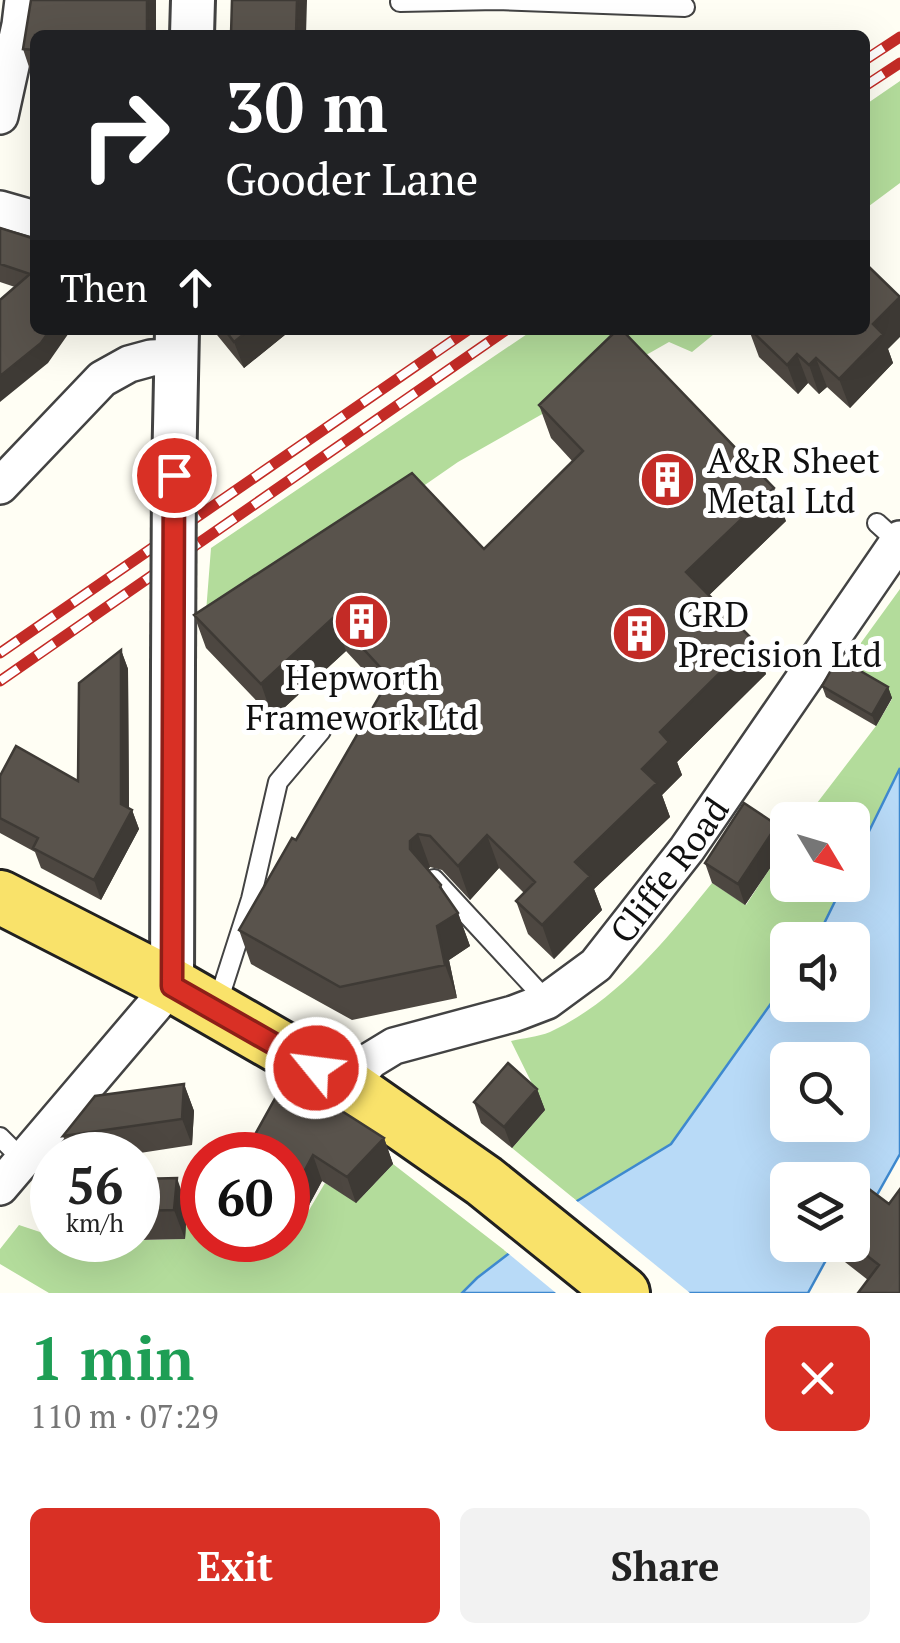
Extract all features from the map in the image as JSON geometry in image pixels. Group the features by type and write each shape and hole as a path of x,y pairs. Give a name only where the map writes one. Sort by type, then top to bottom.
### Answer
{"main road":[{"path":"0,897 194,998 348,1086 484,1181 623,1293"}],"street":[{"path":"0,116 23,0"},
{"path":"192,30 193,0"},
{"path":"0,208 30,217"},
{"path":"8,1161 194,998 172,665 176,343"},
{"path":"0,486 102,379 176,343"},
{"name":"Cliffe Road","path":"348,1086 371,1060 394,1046 547,1001 596,965 687,849 892,535"}],"lane":[{"path":"400,2 497,0 685,7"},
{"path":"194,998 250,899 278,782 321,731"},
{"path":"434,879 547,1001"}],"green space":[{"path":"900,81 900,183 870,205 870,102"},
{"path":"526,335 713,335 692,352 669,342 458,462 204,638 211,548"},
{"path":"900,589 900,768 870,829 870,802 818,802 892,699 842,669"},
{"path":"770,868 770,902 835,902 825,922 770,922 770,1005 671,1144 577,1201 512,1148 545,1110 511,1041 550,1032 597,1004 639,967 712,883 746,905"},
{"path":"393,1164 508,1253 462,1293 49,1293 0,1264 0,1249 19,1225 30,1229 30,1262 160,1262 160,1240 180,1239 180,1262 310,1262 310,1208 325,1183 357,1202"}],"water":[{"path":"900,768 900,1154 870,1204 870,1162 770,1162 770,1262 825,1262 808,1293 462,1293 577,1201 671,1144 770,1005 770,1022 870,1022 870,922 825,922 835,902 870,902 870,829"}],"pier":[{"path":"573,1198 690,1293 556,1293 504,1250"}],"building":[{"path":"31,0 147,0 147,30 30,30 30,50 23,49"},
{"path":"232,0 297,0 296,30 231,30"},
{"path":"0,228 30,237 30,274 0,264"},
{"path":"870,268 900,297 873,324 883,334 839,379 816,358 809,365 797,354 787,365 756,335 870,335"},
{"path":"30,274 30,335 47,335 0,376 0,300"},
{"path":"612,335 627,335 774,488 686,572 753,640 660,732 669,742 642,769 657,783 575,862 590,876 542,925 516,901 535,882 487,835 458,866 430,836 418,834 410,841 410,849 441,885 458,913 437,926 445,965 340,987 239,930 390,678 334,617 261,684 194,615 412,473 484,549 583,451 539,405"},
{"path":"121,650 121,804 132,810 94,880 33,848 38,838 0,818 0,776 16,746 78,781 79,683"},
{"path":"838,658 888,687 872,715 822,686"},
{"path":"744,803 770,820 770,836 738,884 705,863"},
{"path":"508,1063 537,1089 504,1127 474,1102"},
{"path":"184,1084 182,1119 66,1132 95,1096"},
{"path":"282,1086 335,1115 337,1108 384,1138 347,1177 313,1155 310,1161 310,1132 256,1132"},
{"path":"160,1178 177,1178 174,1210 160,1210"},
{"path":"900,1189 900,1293 858,1293 879,1265 870,1258 870,1190 889,1204"}],"railway":[{"path":"870,57 900,37"},
{"path":"870,83 900,63"},
{"path":"0,653 461,335"},
{"path":"0,681 499,335"}],"place":[{"name":"A&R Sheet Metal Ltd","path":"668,480"},
{"name":"Hepworth Framework Ltd","path":"362,621"},
{"name":"GRD Precision Ltd","path":"639,634"}],"route":[{"path":"174,475 172,986 316,1068"}]}
